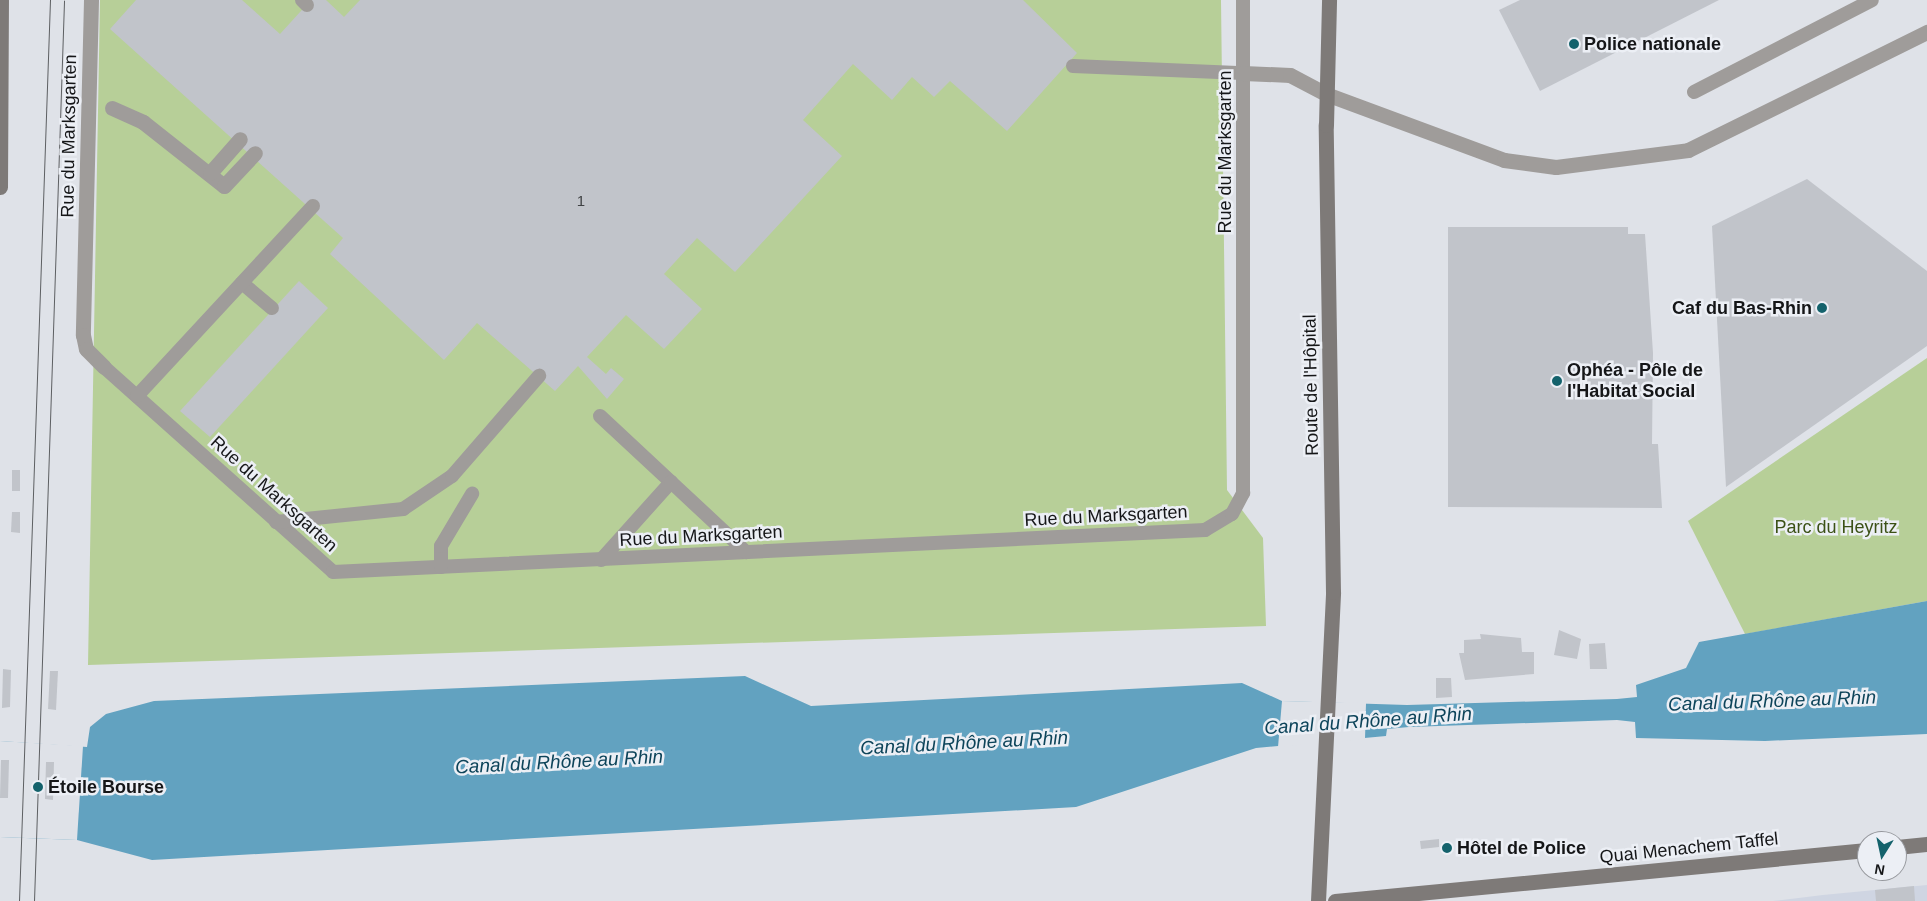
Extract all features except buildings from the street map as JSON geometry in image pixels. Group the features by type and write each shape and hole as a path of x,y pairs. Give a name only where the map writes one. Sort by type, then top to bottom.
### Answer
{"main road":[{"path":"0,187 2,0"},
{"name":"Route de l'Hôpital","path":"1318,901 1327,762 1330,675 1326,94 1329,0"},
{"path":"1907,846 1927,844"},
{"name":"Quai Menachem Taffel","path":"1335,901 1857,851"}],"street":[{"name":"Rue du Marksgarten","path":"91,0 83,334 86,349 104,367"},
{"path":"1244,72 1290,75 1326,94 1504,160 1556,167 1688,150 1927,32"},
{"path":"112,108 143,122 210,172 224,186 255,153"},
{"path":"210,172 240,139"}],"lane":[{"name":"Rue du Marksgarten","path":"104,367 333,572 1205,530 1232,514 1243,493 1243,0"},
{"path":"1694,92 1872,0"},
{"path":"1073,66 1244,72"},
{"path":"137,396 313,206"},
{"path":"242,283 272,308"},
{"path":"276,522 403,509 452,476 539,376"},
{"path":"600,416 746,552"},
{"path":"601,560 671,482"},
{"path":"441,568 441,546 472,494"}],"shaded area":[{"path":"1927,885 1927,901 1773,901 1823,895"}],"green space":[{"path":"100,0 1221,0 1227,490 1263,538 1266,626 88,665"},
{"name":"Parc du Heyritz","path":"1927,358 1927,601 1745,634 1688,521"}],"water":[{"name":"Canal du Rhône au Rhin","path":"1927,601 1927,734 1765,741 1636,738 1635,722 1617,720 1409,727 1387,729 1386,736 1256,748 1076,807 152,860 77,840 0,837 0,741 87,747 90,727 106,714 154,701 745,676 811,706 1242,683 1282,701 1407,705 1617,699 1637,697 1636,685 1686,668 1699,642"}],"pier":[{"path":"1282,701 1366,703 1365,739 1278,747"},
{"path":"0,741 83,746 77,840 0,837"}],"tram line":[{"path":"19,901 50,0"},
{"path":"34,901 64,0"}],"place":[{"name":"Police nationale","path":"1574,44"},
{"name":"Caf du Bas-Rhin","path":"1822,308"},
{"name":"Ophéa - Pôle de l'Habitat Social","path":"1557,381"},
{"name":"Étoile Bourse","path":"38,787"},
{"name":"Hôtel de Police","path":"1447,848"}]}
